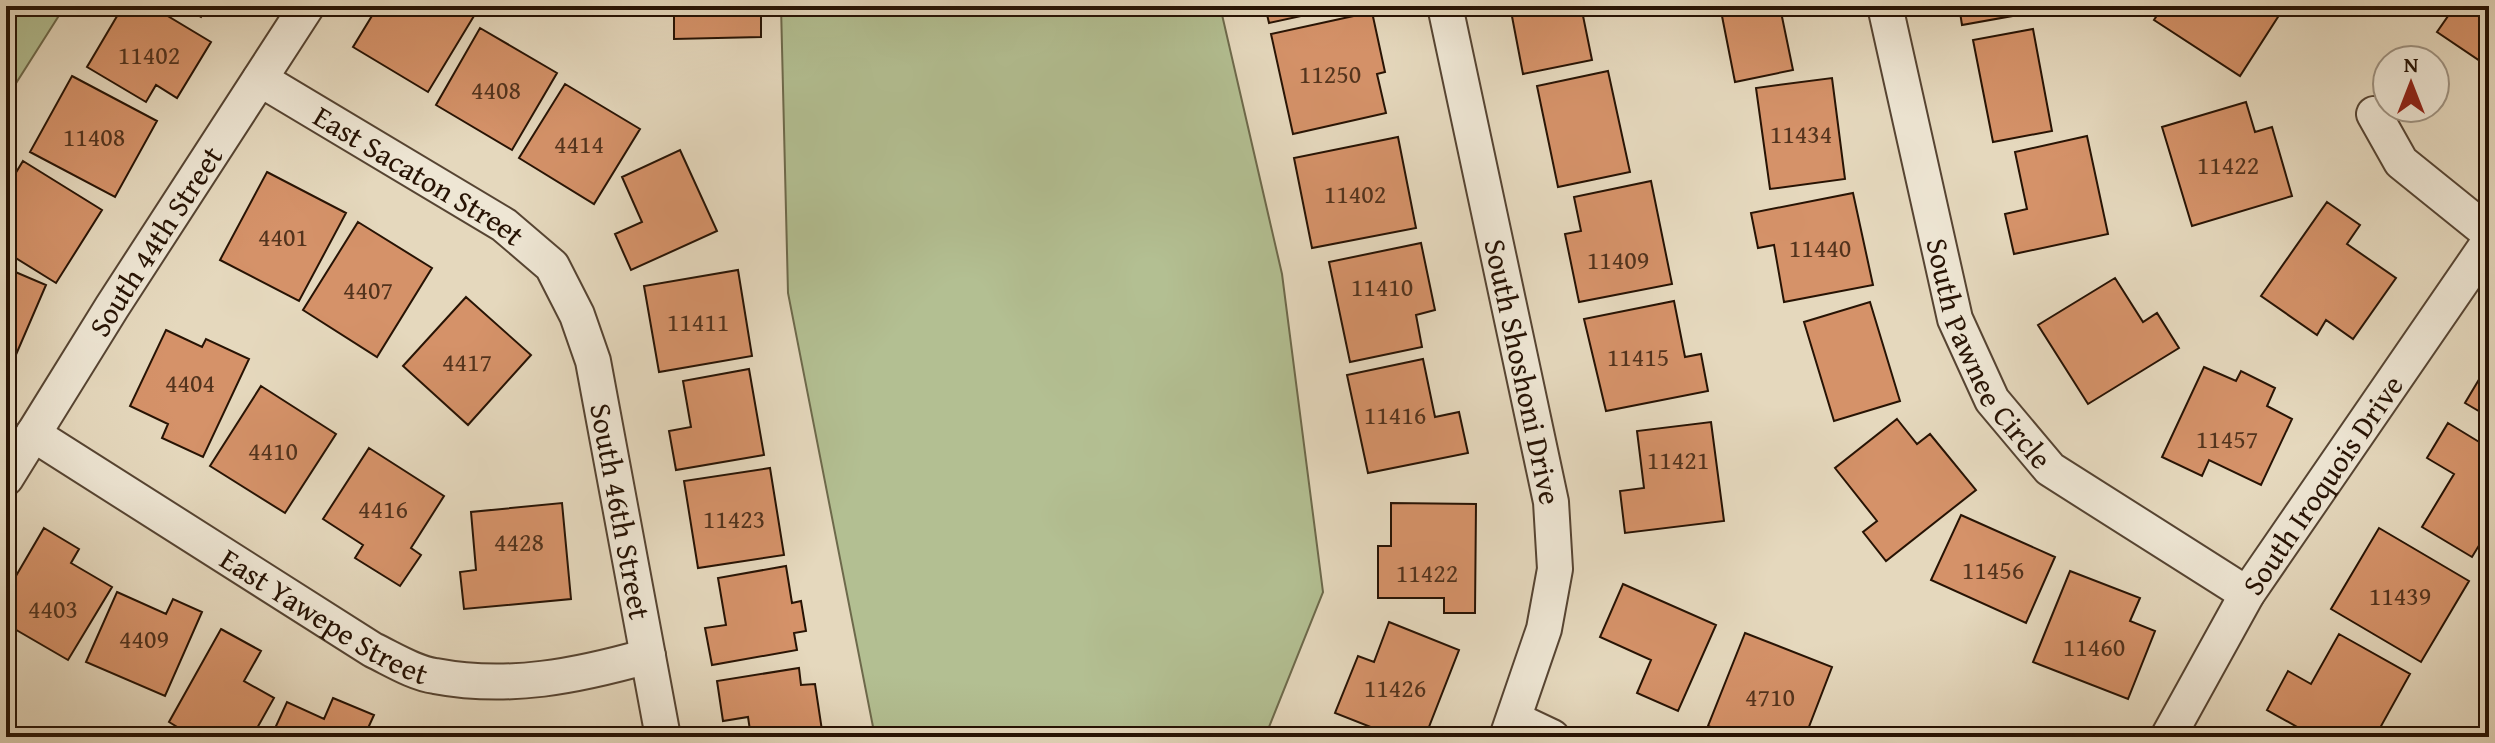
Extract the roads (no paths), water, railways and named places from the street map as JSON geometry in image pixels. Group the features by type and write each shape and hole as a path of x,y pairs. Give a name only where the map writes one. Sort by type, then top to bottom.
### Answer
{"street":[{"name":"South 44th Street","path":"6,478 307,6"},
{"name":"South Shoshoni Drive","path":"1445,6 1551,502 1555,569 1544,629 1511,728"},
{"name":"South Pawnee Circle","path":"1885,6 1955,319 1992,400 2050,469 2247,594"},
{"name":"East Sacaton Street","path":"260,79 504,225 552,266 564,289"},
{"path":"2380,124 2401,162 2489,233"},
{"name":"South Iroquois Drive","path":"2168,737 2247,594 2489,242"},
{"name":"South 46th Street","path":"564,289 593,361 663,737"},
{"name":"East Yawepe Street","path":"33,434 373,650 433,676 522,683 600,670 648,656"},
{"path":"1511,728 1552,737"}]}
